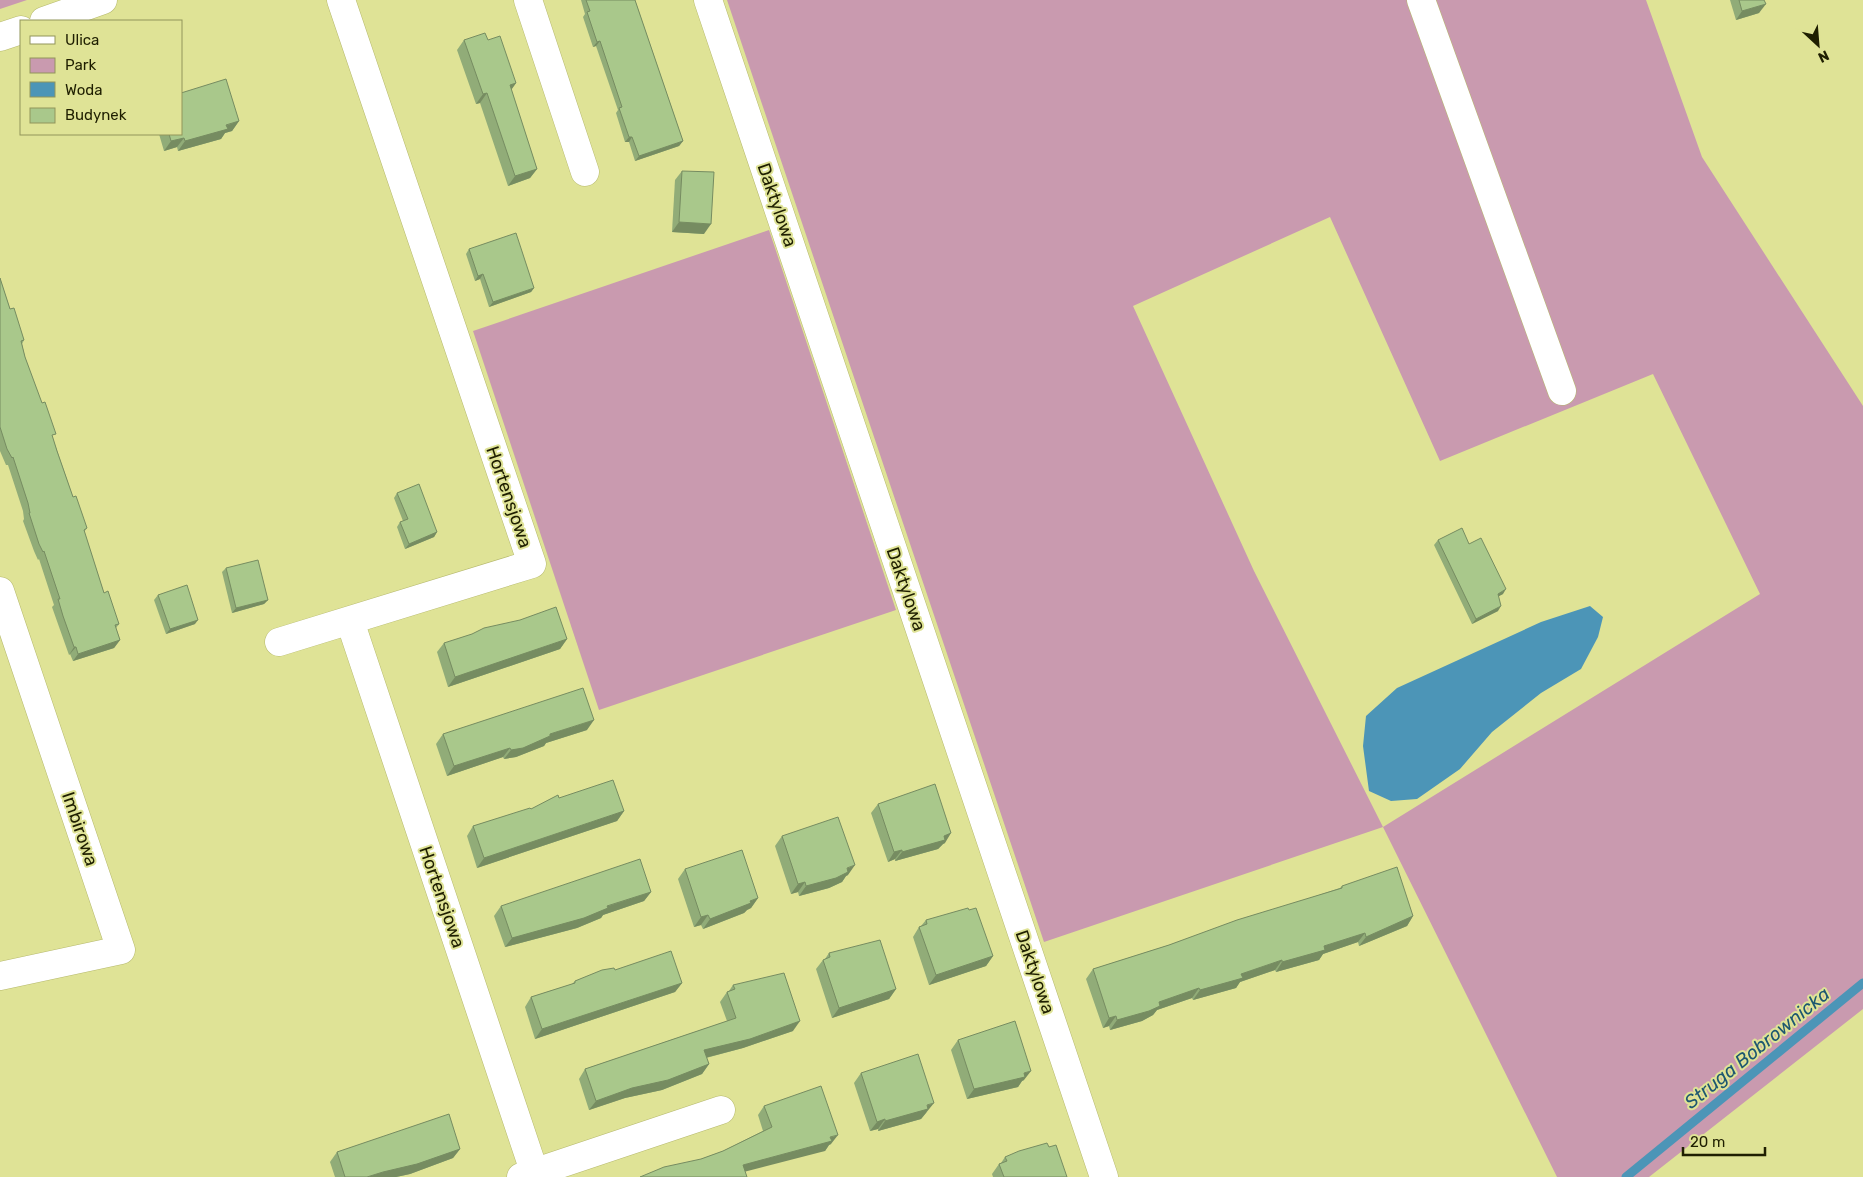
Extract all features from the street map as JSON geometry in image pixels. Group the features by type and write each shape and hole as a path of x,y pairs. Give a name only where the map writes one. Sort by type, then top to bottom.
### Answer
{"street":[{"path":"47,20 103,0"},
{"name":"Hortensjowa","path":"280,642 532,564 341,0"},
{"path":"528,0 585,172"},
{"name":"Daktylowa","path":"708,0 1104,1177"},
{"path":"1421,0 1562,391"},
{"path":"0,37 20,30"},
{"name":"Imbirowa","path":"0,591 121,950 0,976"},
{"name":"Hortensjowa","path":"350,621 531,1176 722,1110"}],"green space":[{"path":"0,0 27,0 0,9"},
{"path":"727,0 1646,0 1702,157 1863,406 1863,1009 1649,1177 1557,1177 1383,827 1044,942","holes":["1330,217 1440,461 1653,374 1760,594 1383,827 1254,571 1133,306"]},
{"path":"769,230 896,610 599,710 473,331"}],"water":[{"path":"1590,606 1603,617 1598,637 1581,669 1541,693 1492,732 1460,769 1417,799 1391,801 1369,791 1363,746 1366,716 1397,688 1541,622"}],"building":[{"path":"586,0 635,0 683,141 639,156 632,137 629,137 619,108 622,107 600,41 597,42 587,12 590,11"},
{"path":"1739,0 1764,0 1766,4 1742,11"},
{"path":"485,33 488,40 500,36 516,83 510,85 537,169 515,176 487,93 483,94 464,40"},
{"path":"226,79 239,121 226,125 228,129 185,141 184,138 171,141 169,135 182,135 182,93"},
{"path":"682,171 714,172 711,224 679,222"},
{"path":"516,233 534,288 493,302 483,274 478,276 469,249"},
{"path":"0,278 10,309 14,308 24,340 21,341 25,357 42,403 45,402 56,434 52,435 73,497 76,496 87,528 84,530 104,593 108,591 119,624 115,625 120,640 78,654 63,616 58,599 60,599 44,551 39,544 13,457 7,449 0,427"},
{"path":"419,484 437,532 409,544 400,522 408,519 397,493"},
{"path":"1462,528 1469,544 1481,538 1506,589 1498,594 1501,606 1476,619 1438,540"},
{"path":"258,560 268,600 236,608 226,568"},
{"path":"187,585 198,620 170,629 158,595"},
{"path":"556,607 567,639 455,677 444,643 484,628 520,620"},
{"path":"583,688 594,720 550,734 550,736 523,748 511,750 510,748 454,766 443,734"},
{"path":"613,780 624,811 484,858 473,826 531,809 558,795 559,798"},
{"path":"935,784 951,833 944,836 945,840 902,852 902,850 894,852 878,804"},
{"path":"838,817 855,865 847,868 848,872 836,878 806,886 805,882 798,884 782,836"},
{"path":"742,850 758,898 750,901 751,903 710,919 708,915 701,917 685,869"},
{"path":"640,859 651,892 607,906 608,908 584,918 512,938 501,906"},
{"path":"1397,867 1413,916 1366,937 1365,933 1324,946 1325,950 1282,962 1282,960 1241,974 1243,978 1200,990 1199,988 1159,1002 1160,1006 1149,1011 1117,1020 1116,1016 1109,1018 1093,969 1169,945 1237,920 1342,888 1342,886"},
{"path":"968,908 969,910 976,908 993,956 936,975 919,927 927,924 926,920"},
{"path":"880,940 896,989 839,1008 823,960 830,957 829,953"},
{"path":"671,951 682,983 542,1029 531,997 575,983 575,981 602,970 614,968 615,970"},
{"path":"784,973 800,1021 750,1039 704,1050 709,1064 668,1080 632,1088 596,1101 585,1069 736,1018 727,992 735,989 733,985"},
{"path":"1015,1021 1031,1071 1024,1073 1025,1077 974,1089 958,1040"},
{"path":"918,1054 934,1103 927,1105 928,1109 877,1122 861,1073"},
{"path":"821,1086 838,1135 830,1137 832,1141 743,1165 747,1177 640,1177 664,1167 701,1159 723,1151 772,1127 764,1106"},
{"path":"449,1114 460,1149 417,1164 367,1177 345,1177 337,1152"},
{"path":"1047,1143 1049,1147 1056,1145 1067,1177 1004,1177 999,1164 1007,1161 1005,1157"}],"waterway":[{"name":"Struga Bobrownicka","path":"1626,1177 1863,983"}]}
